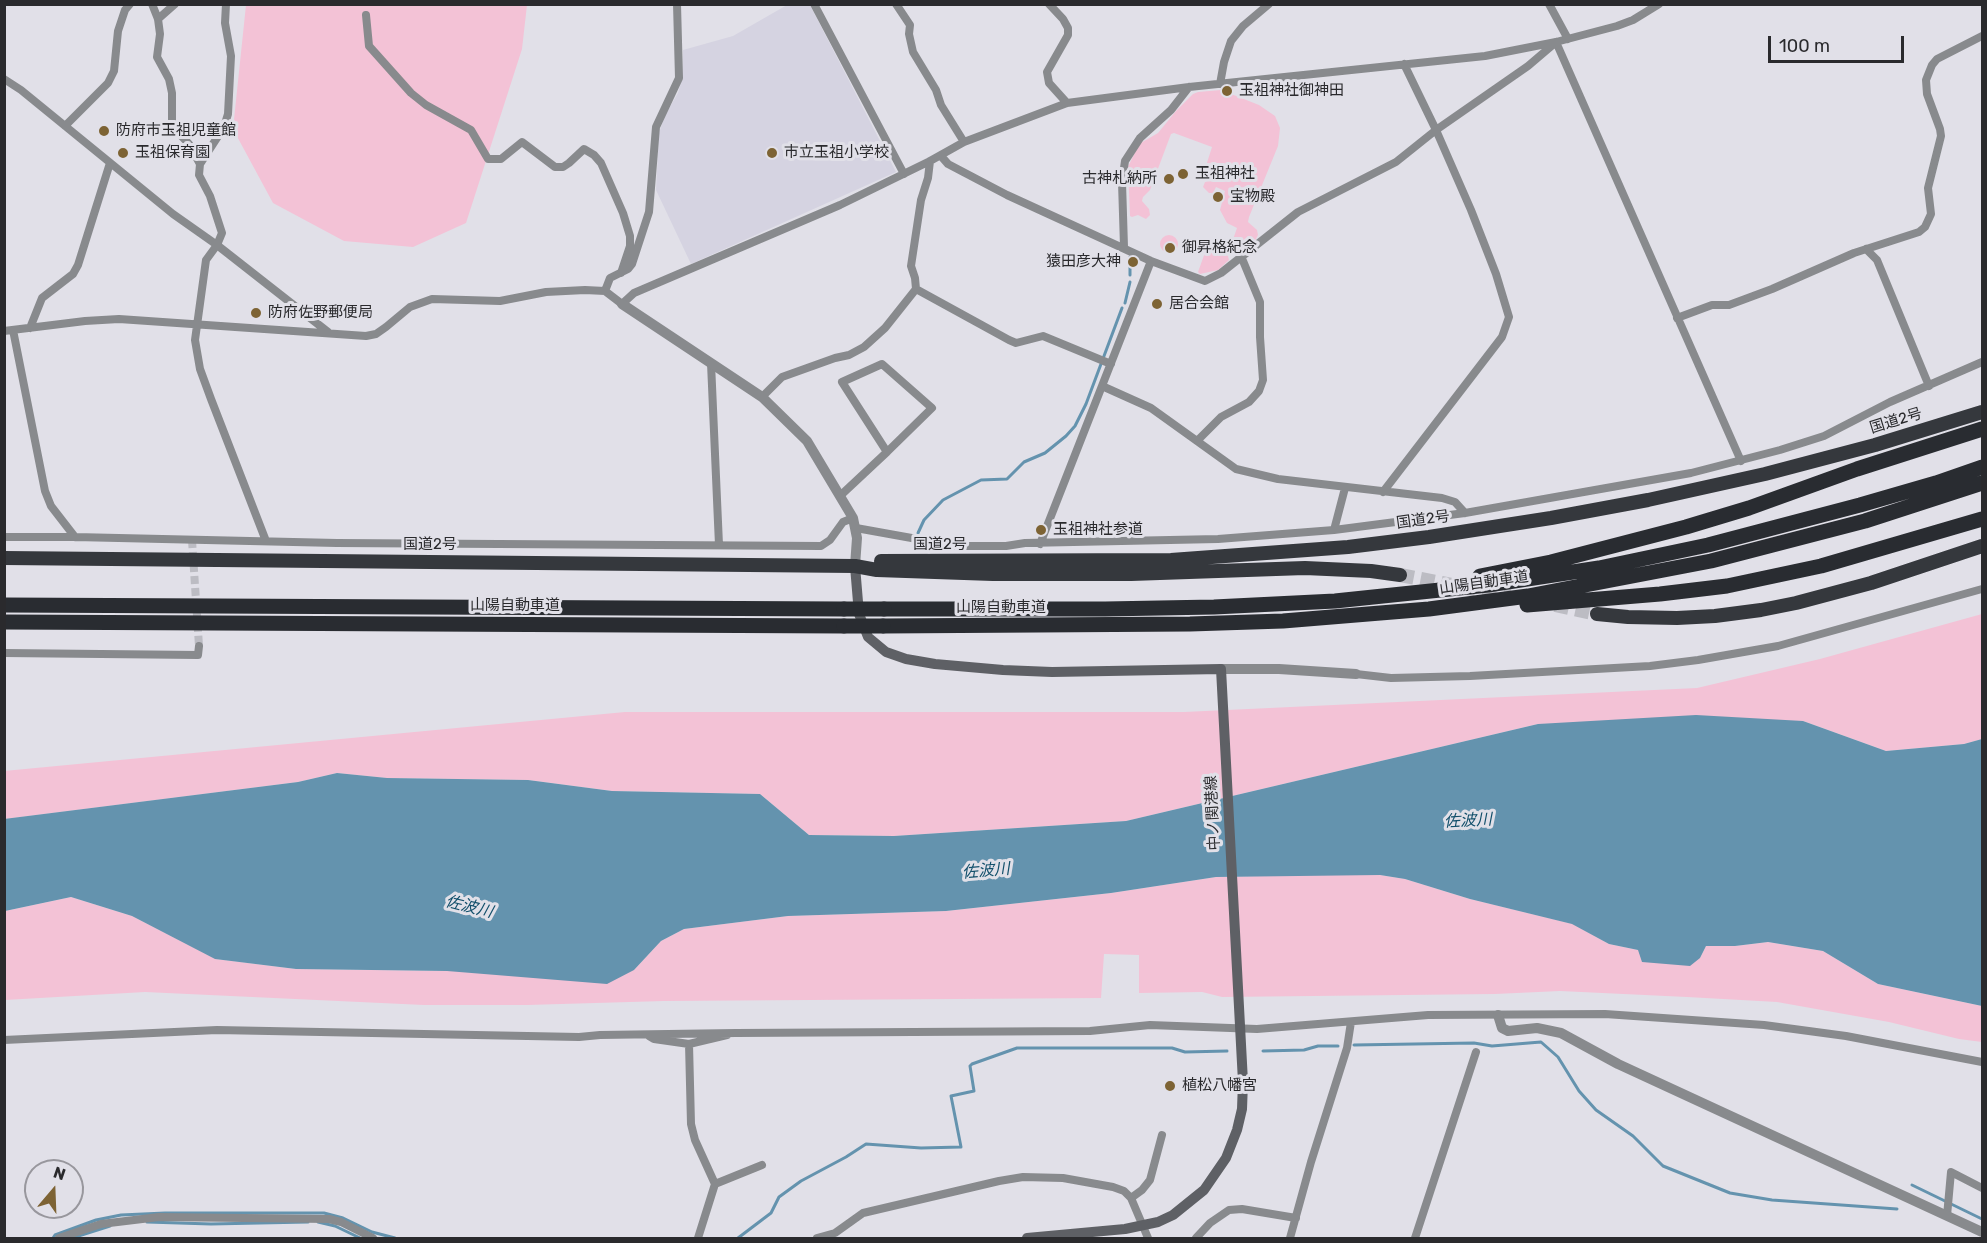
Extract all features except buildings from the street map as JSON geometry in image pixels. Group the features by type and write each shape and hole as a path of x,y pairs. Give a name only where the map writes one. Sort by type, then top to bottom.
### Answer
{"highway":[{"name":"国道2号","path":"855,566 876,561 1171,560 1326,549 1429,537 1551,518 1707,487 1875,445 1983,412"},
{"path":"1335,601 1519,568 1643,539 1749,508 1983,429"},
{"name":"山陽自動車道","path":"4,605 1105,609 1335,601 1488,585 1599,568 1708,545 1860,505 1936,483 1983,466"},
{"name":"山陽自動車道","path":"4,621 1090,626 1283,621 1430,609 1540,594 1711,561 1865,521 1983,483"},
{"path":"1430,609 1467,612 1726,586 1821,566 1983,519"},
{"path":"1597,614 1677,618 1761,610 1870,583 1983,546"},
{"name":"国道2号","path":"4,558 855,566 877,570 993,574 1131,574 1305,568 1371,571 1401,575"}],"main road":[{"path":"855,566 859,614 868,637 886,652 906,659 935,664 1052,672 1221,669"},
{"name":"中ノ関港線","path":"1028,1239 1142,1226 1173,1215 1192,1202 1204,1190 1226,1158 1237,1130 1242,1108 1240,1029 1221,669"}],"street":[{"path":"65,126 108,83 114,71 118,31 125,10 130,4"},
{"path":"152,4 158,19 160,34 157,57 169,79 172,93 172,126 189,144 200,164"},
{"path":"158,19 175,4"},
{"path":"226,4 225,23 231,56 228,114 224,127 200,164 199,175 210,196 222,233 217,245 206,260 195,340 200,369 266,541"},
{"path":"604,291 610,278 632,264 649,212 656,127 679,78 677,4"},
{"path":"814,4 904,174"},
{"path":"896,4 910,25 909,34 913,52 964,142"},
{"path":"1049,4 1068,28 1068,35 1047,72 1049,83 1067,103"},
{"path":"1220,84 1231,41 1243,26 1269,4"},
{"path":"1549,4 1568,39"},
{"path":"622,304 634,293 840,205 941,156 964,142 1067,103 1189,87 1485,56 1556,42 1617,26 1633,20 1659,4"},
{"path":"366,15 369,46 419,99 471,130 488,159 501,159 522,142 555,168 563,167 584,149 594,154 601,163 623,213 630,236 630,246 621,273"},
{"path":"1677,318 1712,304 1729,305 1866,249 1919,232 1930,221 1931,206 1928,188 1941,136 1927,94 1926,80 1932,65 1937,60 1983,36"},
{"path":"941,156 948,164 1007,195 1151,261 1205,281 1221,273 1298,212 1396,162 1436,130 1528,66 1556,42"},
{"path":"1556,42 1741,461"},
{"path":"1383,492 1502,337 1509,317 1496,274 1471,210 1404,64"},
{"path":"4,78 173,214 217,245 328,332"},
{"path":"1124,247 1122,182 1125,161 1140,138 1171,110 1189,87"},
{"path":"762,397 782,377 849,355 864,347 885,328 916,289 911,266 921,200 928,178 930,161"},
{"path":"30,328 42,298 72,274 78,265 110,164"},
{"path":"1866,249 1877,260 1929,386"},
{"path":"1197,441 1221,417 1249,402 1259,390 1263,380 1260,303 1241,256"},
{"path":"1040,544 1151,261"},
{"path":"916,289 1016,343 1043,336 1111,364"},
{"path":"75,537 51,506 45,491 9,331 119,319 309,333 328,332 354,336 376,334 410,307 432,299 500,301 546,292 585,290 604,291 762,397 807,441 841,495 855,523 855,566"},
{"path":"4,537 349,544 821,546 830,540 843,522 956,546 1006,546 1025,543 1218,539 1334,530 1465,513 1593,492 1741,461 1824,436 1890,402 1983,362"},
{"path":"711,363 719,545"},
{"path":"841,495 887,452 932,408 882,364 842,382 887,452"},
{"path":"1102,386 1151,408 1236,470 1278,479 1442,498 1455,502 1465,513"},
{"path":"1334,530 1346,488"},
{"path":"1221,669 1279,669 1391,678 1601,670 1689,661 1778,646 1983,589"},
{"path":"4,653 198,656 199,646"},
{"path":"4,1040 217,1030 579,1037 731,1033 1090,1031 1181,1023 1240,1029 1428,1015 1605,1014 1764,1025 1846,1036 1983,1062"},
{"path":"1498,1015 1502,1028 1508,1031 1537,1028 1561,1033 1618,1064 1948,1208 1983,1232"},
{"path":"1290,1239 1311,1162 1347,1048 1351,1022"},
{"path":"646,1035 654,1039 689,1044 724,1037 731,1033"},
{"path":"689,1044 691,1124 695,1140 715,1184 698,1239"},
{"path":"1415,1239 1476,1052"},
{"path":"1131,1198 1150,1180 1162,1136"},
{"path":"715,1184 762,1165"},
{"path":"1948,1208 1951,1172 1983,1188"},
{"path":"817,1239 835,1233 862,1213 1023,1177 1063,1178 1113,1186 1124,1191 1131,1198 1148,1239"},
{"path":"1196,1239 1210,1223 1229,1210 1242,1209 1296,1218"},
{"path":"59,1239 101,1224 170,1217 329,1219 341,1222 373,1239"}],"shaded area":[{"path":"246,5 527,5 522,49 466,223 413,247 344,241 273,203 233,129"},
{"name":"市立玉祖小学校","path":"787,5 810,5 896,172 691,264 656,190 659,133 665,115 678,93 682,78 683,50 733,36"},
{"path":"1221,90 1259,105 1275,116 1280,128 1278,146 1249,217 1248,222 1257,230 1258,235 1255,241 1238,255 1230,248 1237,228 1227,223 1220,210 1225,191 1216,187 1213,193 1209,193 1203,187 1211,176 1204,172 1212,147 1174,133 1171,134 1150,190 1143,197 1142,201 1149,209 1150,215 1146,219 1138,215 1130,216 1128,167 1139,144 1158,133 1193,94"},
{"path":"1169,235 1175,238 1178,244 1175,250 1169,253 1163,250 1160,244 1163,238"},
{"path":"1207,247 1221,251 1228,256 1229,260 1218,270 1200,274 1198,272"},
{"path":"1982,614 1982,739 1964,744 1886,751 1803,721 1538,724 1126,821 894,836 809,835 760,794 612,791 528,780 386,778 337,773 298,782 5,819 4,771 625,712 1184,712 1697,688 1820,659"},
{"path":"1380,875 1405,879 1470,899 1573,924 1609,944 1638,950 1700,958 1706,946 1735,946 1768,942 1823,951 1878,984 1982,1006 1982,1042 1959,1039 1889,1022 1777,1002 1560,991 1495,994 1222,997 1202,992 1139,993 1139,955 1104,954 1101,998 424,1005 145,992 5,1000 5,911 71,897 132,916 216,959 296,969 634,970 661,941 684,929 788,916 946,911 1111,893 1216,877"}],"water":[{"name":"佐波川","path":"1696,715 1803,721 1886,751 1964,744 1982,739 1982,1006 1878,984 1823,951 1768,942 1735,946 1706,946 1700,958 1690,966 1642,962 1638,950 1609,944 1572,924 1470,899 1405,879 1380,875 1216,877 1111,893 946,911 788,916 684,929 661,941 634,970 607,984 447,971 296,969 215,959 132,916 71,897 5,911 4,819 298,782 337,773 387,778 528,780 612,791 760,794 809,835 894,836 1126,821 1538,724"}],"waterway":[{"path":"1130,257 1130,275"},
{"path":"1125,303 1130,282"},
{"path":"918,533 924,520 943,500 981,480 1007,479 1024,462 1045,453 1066,436 1075,426 1086,404 1122,308"},
{"path":"1354,1045 1474,1043 1492,1046 1541,1042 1558,1057 1579,1091 1596,1110 1633,1136 1663,1166 1730,1193 1772,1200 1897,1209"},
{"path":"1263,1051 1338,1046"},
{"path":"738,1238 771,1213 779,1197 801,1181 866,1144 921,1148 961,1147 951,1096 974,1091 970,1066 972,1064 1017,1048 1172,1048 1185,1052 1227,1051"},
{"path":"1912,1185 1982,1219"},
{"path":"53,1238 55,1235 96,1220 121,1215 165,1213 324,1213 343,1218 372,1232 395,1238"},
{"path":"147,1222 211,1224 308,1222"},
{"path":"318,1222 335,1226 360,1238"},
{"path":"72,1238 110,1226"}],"tunnel":[{"path":"192,540 199,646"},
{"path":"1400,575 1510,596"},
{"path":"1555,605 1597,614"}],"place":[{"name":"玉祖神社御神田","path":"1227,91"},
{"name":"防府市玉祖児童館","path":"104,131"},
{"name":"玉祖保育園","path":"123,153"},
{"name":"市立玉祖小学校","path":"772,153"},
{"name":"玉祖神社","path":"1183,174"},
{"name":"古神札納所","path":"1169,179"},
{"name":"宝物殿","path":"1218,197"},
{"name":"御昇格紀念","path":"1170,248"},
{"name":"猿田彦大神","path":"1133,262"},
{"name":"居合会館","path":"1157,304"},
{"name":"防府佐野郵便局","path":"256,313"},
{"name":"玉祖神社参道","path":"1041,530"},
{"name":"植松八幡宮","path":"1170,1086"}]}
